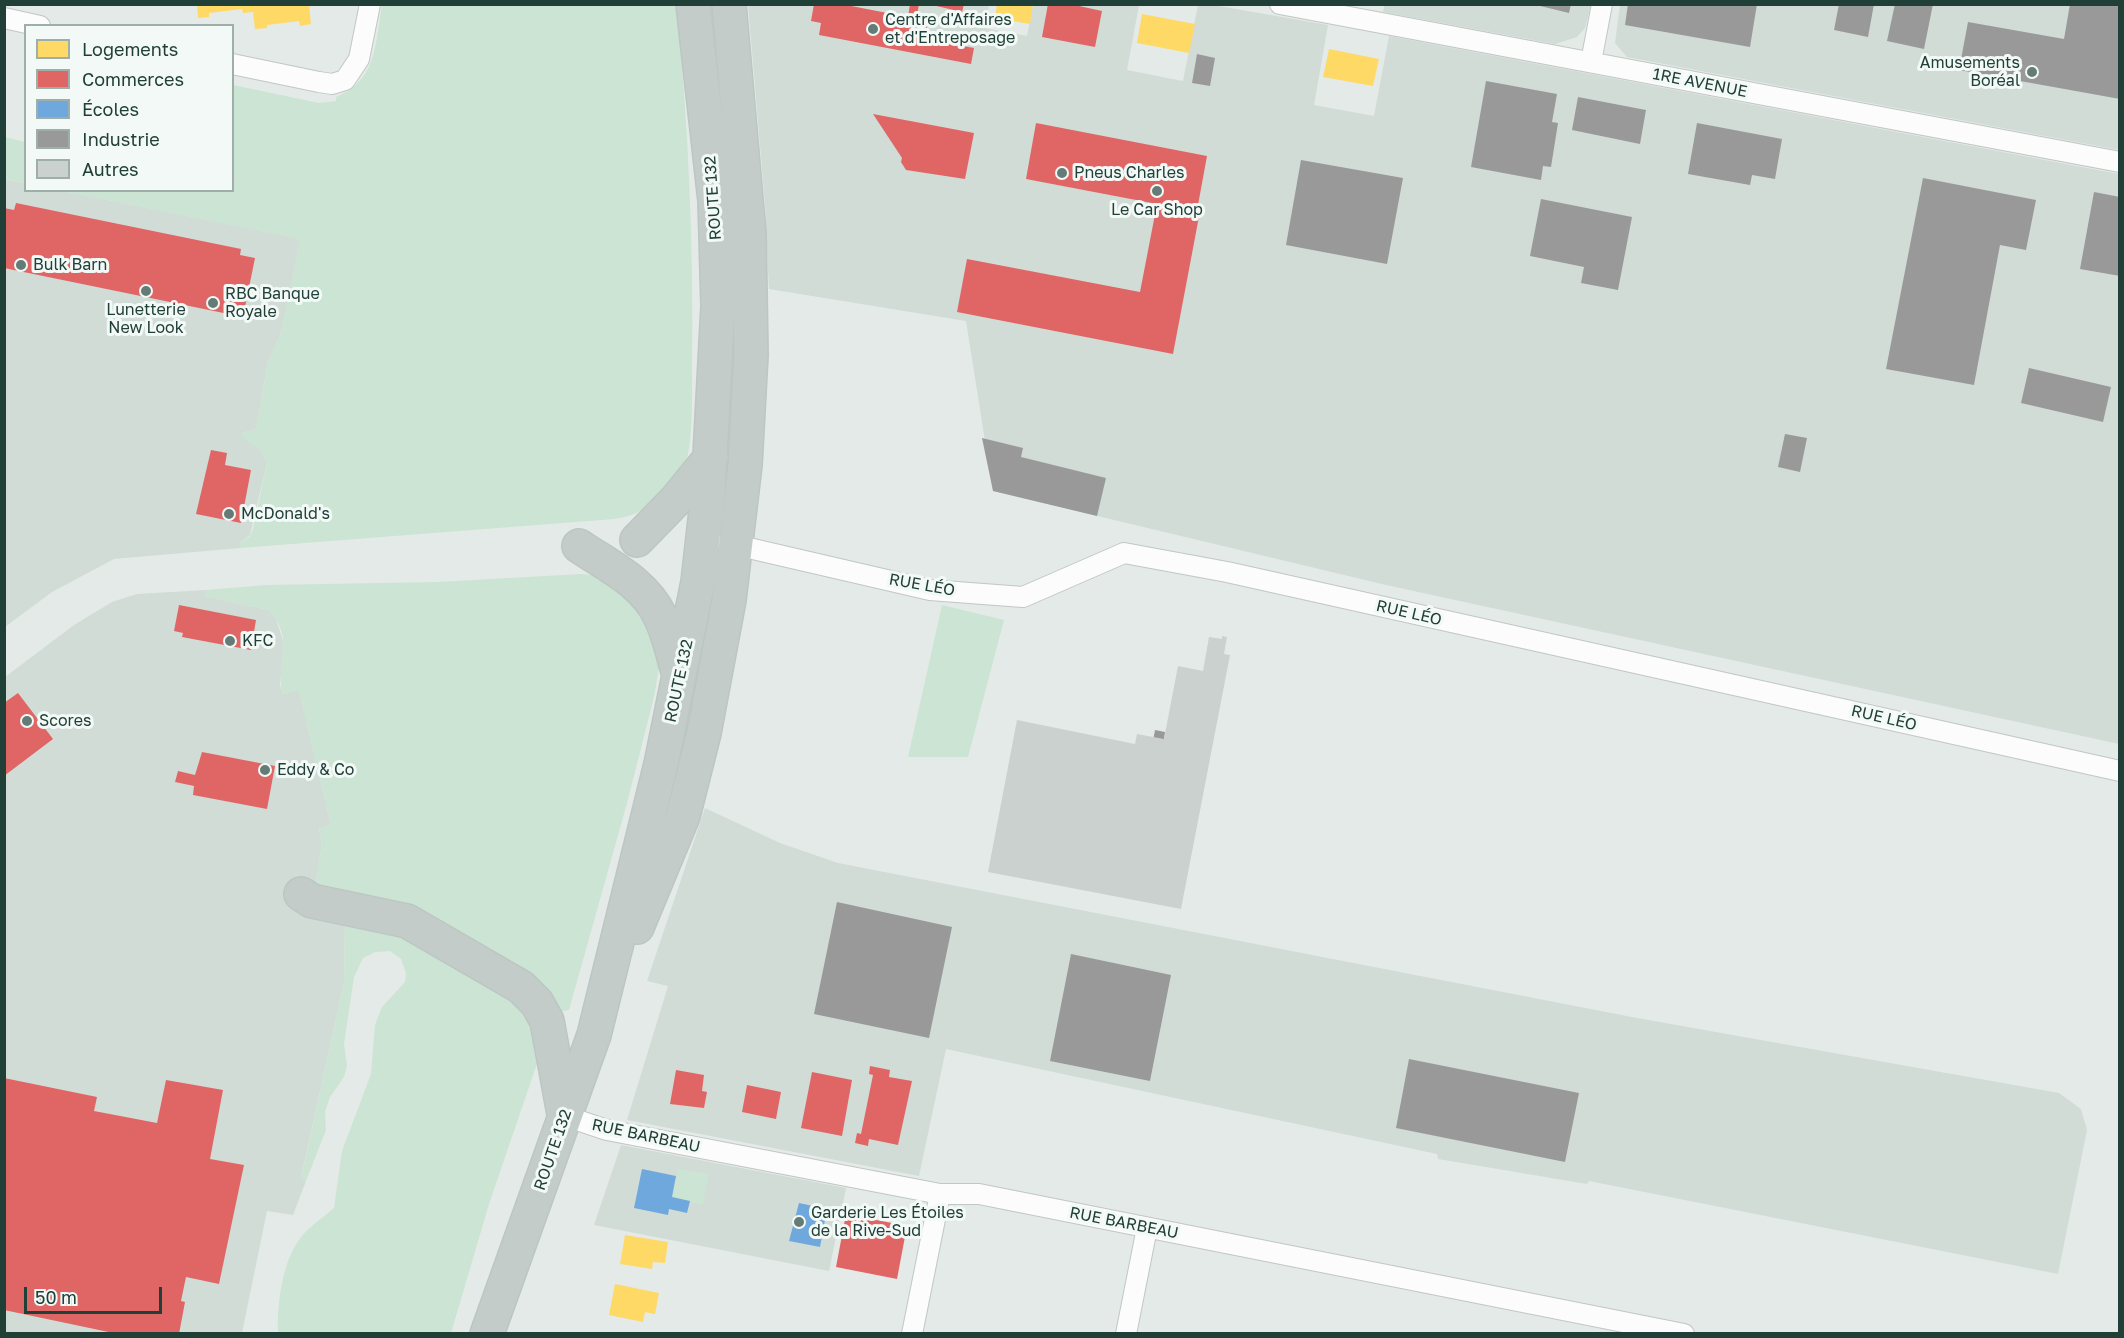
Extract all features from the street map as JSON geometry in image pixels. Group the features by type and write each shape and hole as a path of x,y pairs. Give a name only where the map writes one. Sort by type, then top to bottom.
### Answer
{"highway":[{"name":"ROUTE 132","path":"594,1035 680,679 703,538 711,457 718,333 717,244 708,131 693,4"},
{"name":"ROUTE 132","path":"487,1334 594,1035 683,816 717,671 736,545 746,456 751,328 749,234 729,4"},
{"path":"638,540 676,500 711,457"},
{"path":"579,546 634,583 648,597 664,627 680,679"},
{"path":"301,894 312,901 407,921 521,987 537,1003 547,1021 565,1116"}],"street":[{"path":"234,64 332,84 345,80 359,59 369,4"},
{"name":"1RE AVENUE","path":"1280,4 2120,162"},
{"path":"1591,62 1602,4"},
{"path":"4,18 31,24"},
{"name":"RUE LÉO","path":"703,538 930,590 1023,597 1124,553 1227,572 2120,771"},
{"name":"RUE BARBEAU","path":"565,1116 607,1130 940,1194 967,1192 1683,1334"},
{"path":"912,1334 940,1194"},
{"path":"1126,1334 1147,1228"}],"shaded area":[{"path":"1385,4 1591,5 1585,28 1577,37 1555,44 1383,12"},
{"path":"748,5 989,5 985,28 1027,36 1033,5 1139,5 1127,70 1183,81 1198,5 1213,5 1328,25 1314,105 1374,116 1389,36 2119,174 2119,744 1386,585 993,491 966,321 769,289 765,204"},
{"path":"1620,5 2119,5 2119,150 1627,57 1615,43"},
{"path":"4,179 24,183 24,192 68,192 301,239 280,336 268,362 256,429 242,433 262,452 267,463 250,535 240,543 240,548 114,559 52,592 5,627"},
{"path":"206,590 205,596 269,610 276,619 284,644 280,685 283,694 299,690 331,825 319,829 322,843 315,890 345,915 344,983 301,1178 306,1181 293,1215 267,1211 242,1333 5,1334 5,677 74,625 112,602 137,594"},
{"path":"705,808 780,843 838,863 1637,1018 2059,1093 2081,1109 2087,1130 2058,1274 1589,1181 1587,1184 1438,1159 1437,1154 946,1049 919,1176 627,1120 668,986 647,981"},
{"path":"621,1145 846,1188 829,1271 594,1225"}],"green space":[{"path":"382,5 677,5 691,231 691,422 689,451 682,472 669,490 653,504 635,514 614,519 240,548 240,543 250,536 253,529 267,463 262,452 241,437 242,433 256,429 268,362 280,336 300,239 68,192 234,192 234,85 319,103 336,101 336,97 350,90 360,81 372,59"},
{"path":"5,137 24,142 24,183 5,179"},
{"path":"581,574 601,576 647,610 660,662 654,697 627,803 569,1010 553,1013 315,890 322,843 319,829 331,825 299,691 283,694 281,683 282,633 269,610 204,596 206,590 266,585 438,582"},
{"path":"942,605 1004,620 968,757 908,757"},
{"path":"345,915 385,925 525,1006 541,1052 489,1204 451,1333 278,1334 280,1296 285,1270 302,1236 334,1208 342,1151 371,1074 375,1025 382,1007 405,982 406,973 401,959 390,951 375,952 363,958 354,977 344,1044 347,1066 344,1077 330,1097 325,1112 326,1130 306,1181 301,1179 344,983"},
{"path":"678,1169 709,1174 703,1205 672,1197"}],"building: Logements":[{"path":"197,4 309,4 311,24 300,26 299,21 255,29 253,12 243,13 242,9 209,13 209,17 198,18"},
{"path":"997,4 1033,4 1030,24 995,18"},
{"path":"1142,14 1195,24 1189,53 1137,43"},
{"path":"1329,49 1379,59 1373,86 1323,77"},
{"path":"625,1235 668,1242 665,1263 653,1262 652,1269 620,1264"},
{"path":"615,1284 659,1293 655,1314 645,1312 643,1322 609,1315"}],"building: Commerces":[{"name":"Centre d'Affaires et d'Entreposage","path":"814,4 841,4 908,17 910,4 919,4 916,21 928,23 924,39 974,48 971,64 819,35 821,23 811,21"},
{"name":"Centre d'Affaires et d'Entreposage","path":"928,4 964,4 962,12"},
{"path":"1048,4 1070,4 1102,11 1095,47 1042,37"},
{"path":"873,114 974,133 965,179 906,170 901,162 902,158"},
{"path":"1036,123 1207,156 1198,205 1201,206 1173,354 957,312 967,259 1140,292 1157,204 1026,179"},
{"path":"16,203 241,249 240,255 255,258 243,317 4,268 4,208 14,210"},
{"path":"211,450 227,453 225,465 251,470 241,523 196,514"},
{"path":"179,605 256,620 251,650 182,637 183,633 174,631"},
{"path":"18,693 53,739 4,776 4,703"},
{"path":"202,752 275,766 267,809 193,795 194,786 175,782 178,771 195,775"},
{"path":"870,1066 890,1070 889,1077 912,1081 898,1145 869,1139 868,1146 855,1143 857,1133 861,1134 873,1075 869,1074"},
{"path":"676,1070 704,1075 702,1091 707,1092 704,1108 670,1104"},
{"path":"812,1072 852,1080 842,1136 801,1128"},
{"path":"4,1078 97,1097 94,1111 157,1123 166,1080 223,1090 210,1159 244,1165 219,1284 186,1277 181,1301 185,1302 179,1334 118,1334 4,1310"},
{"path":"747,1085 781,1092 776,1119 742,1112"},
{"path":"846,1214 907,1226 897,1279 836,1267"}],"building: Écoles":[{"path":"642,1169 676,1176 672,1197 690,1201 687,1213 669,1209 668,1215 634,1208"},
{"path":"799,1203 827,1209 820,1247 789,1241"}],"building: Industrie":[{"path":"1532,4 1571,4 1569,13"},
{"path":"1628,4 1757,4 1750,47 1625,25"},
{"path":"1839,4 1874,4 1868,37 1834,30"},
{"path":"1895,4 1933,4 1924,49 1887,41"},
{"path":"2070,4 2120,4 2120,99 1959,70 1968,22 2064,39"},
{"path":"1197,54 1215,58 1210,86 1192,83"},
{"path":"1486,81 1557,94 1552,122 1558,123 1551,167 1543,166 1541,180 1471,167"},
{"path":"1578,97 1646,110 1640,144 1572,130"},
{"path":"1697,123 1782,139 1775,179 1752,175 1750,185 1688,174"},
{"path":"1301,160 1403,178 1387,264 1286,245"},
{"path":"1923,178 2036,200 2026,250 2000,245 1974,385 1886,369"},
{"path":"2094,192 2120,197 2120,276 2080,269"},
{"path":"1541,199 1632,217 1618,290 1581,283 1584,267 1530,256"},
{"path":"2029,368 2111,387 2103,422 2021,403"},
{"path":"1785,434 1807,438 1800,472 1778,467"},
{"path":"982,438 1023,448 1021,457 1106,478 1097,516 993,491"},
{"path":"1155,730 1165,732 1161,759 1150,757"},
{"path":"837,902 952,927 929,1038 814,1014"},
{"path":"1071,954 1171,975 1150,1081 1050,1061"},
{"path":"1409,1059 1579,1093 1565,1162 1396,1128"}],"building: Autres":[{"path":"1222,636 1227,637 1224,654 1230,655 1181,909 988,872 1017,720 1135,744 1137,734 1164,739 1178,666 1203,671 1209,637 1222,639"}],"place":[{"name":"Centre d'Affaires et d'Entreposage","path":"873,29"},
{"name":"Amusements Boréal","path":"2032,72"},
{"name":"Pneus Charles","path":"1062,173"},
{"name":"Le Car Shop","path":"1157,191"},
{"name":"Bulk Barn","path":"21,265"},
{"name":"Lunetterie New Look","path":"146,291"},
{"name":"RBC Banque Royale","path":"213,303"},
{"name":"McDonald's","path":"229,514"},
{"name":"KFC","path":"230,641"},
{"name":"Scores","path":"27,721"},
{"name":"Eddy & Co","path":"265,770"},
{"name":"Garderie Les Étoiles de la Rive-Sud","path":"799,1222"}]}
